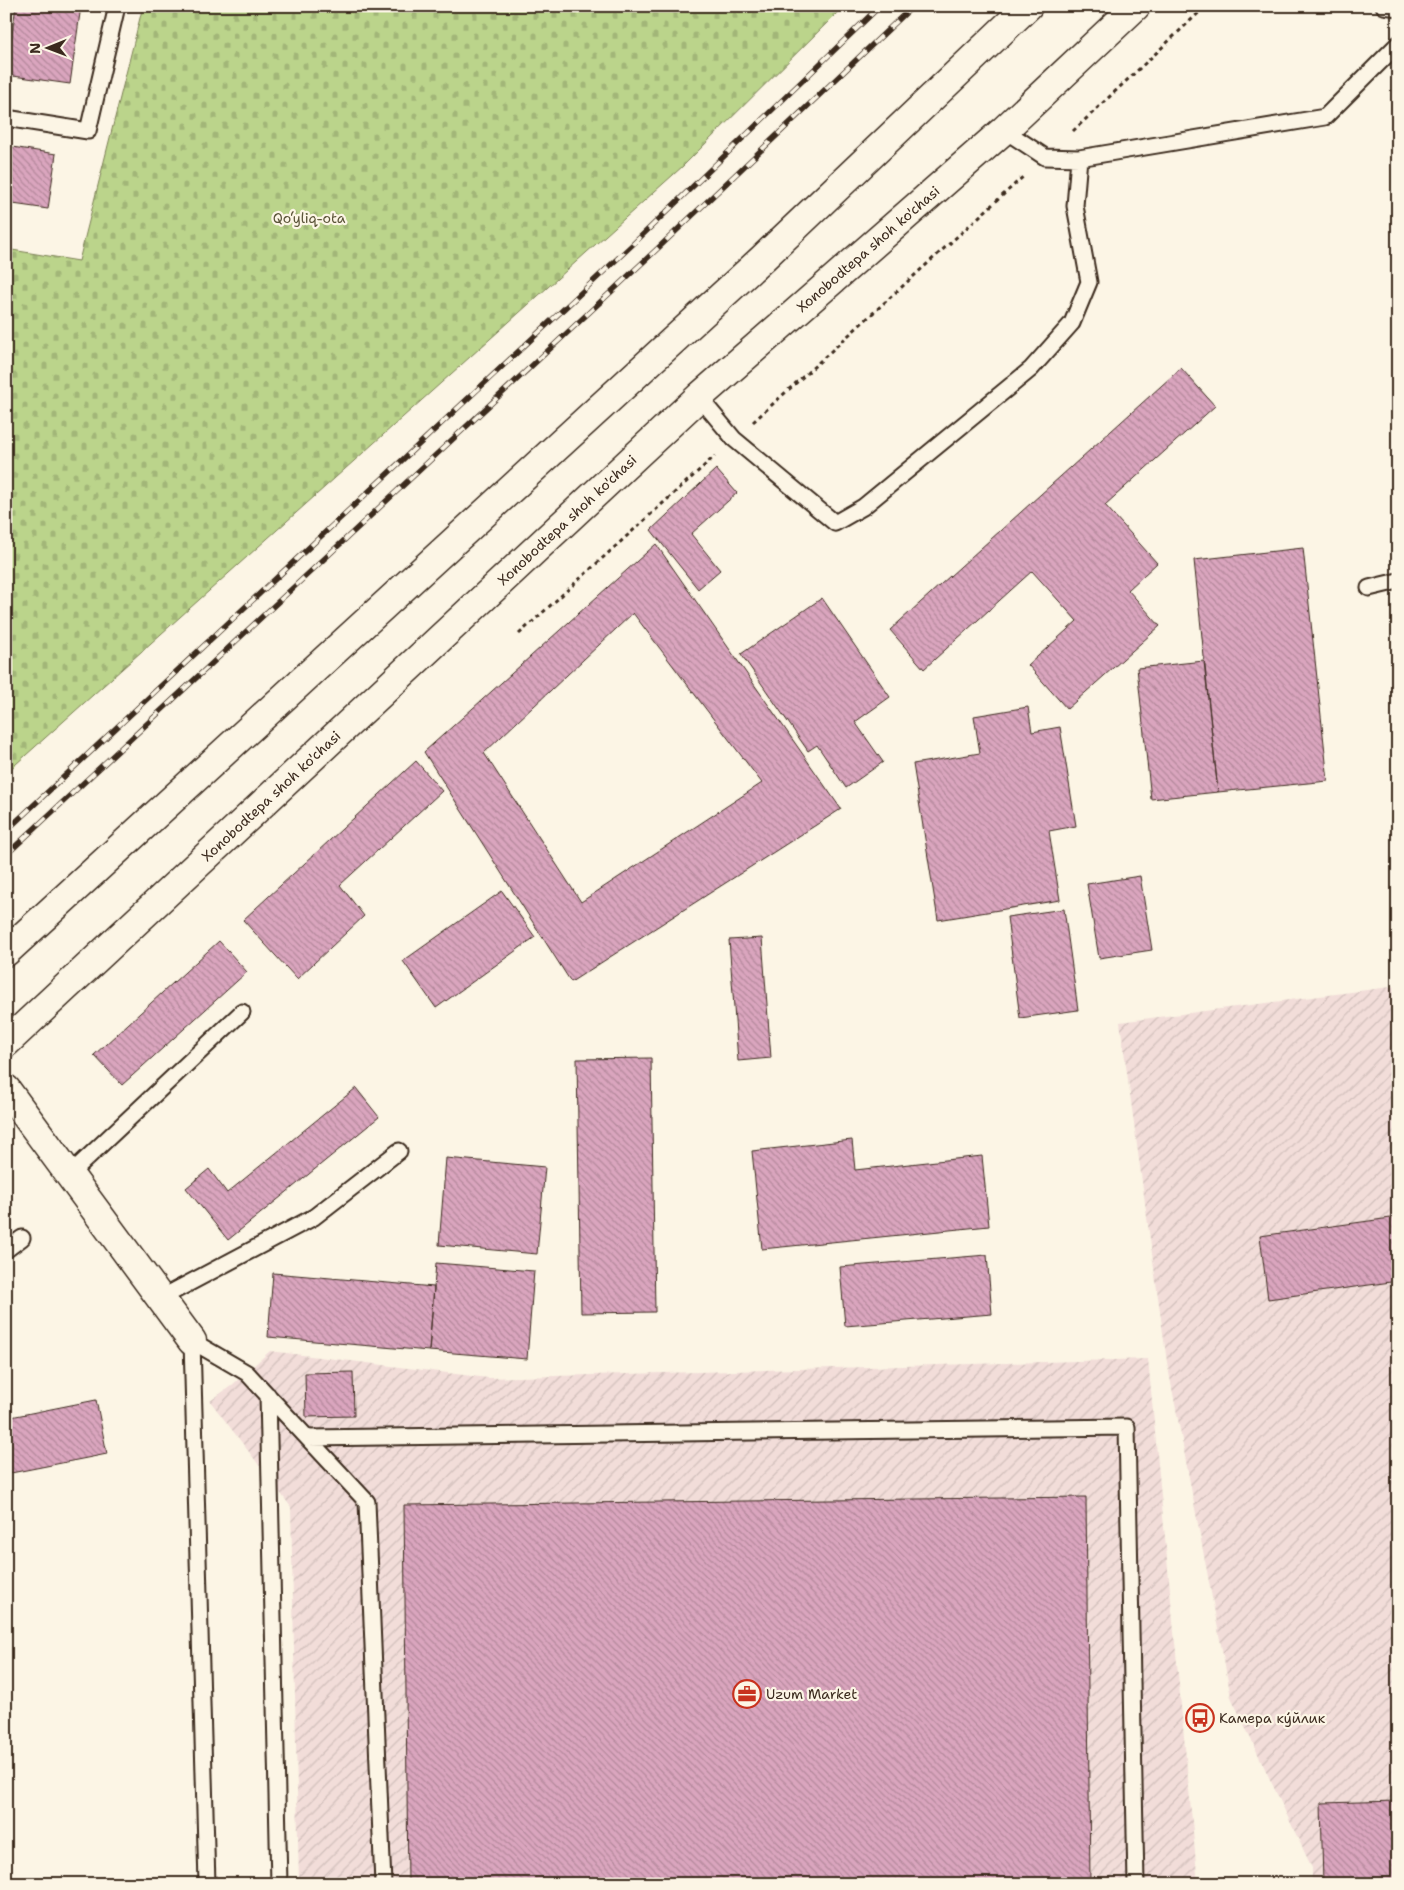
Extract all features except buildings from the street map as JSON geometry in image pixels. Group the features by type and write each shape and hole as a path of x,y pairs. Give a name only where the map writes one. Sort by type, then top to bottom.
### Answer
{"main road":[{"path":"6,952 762,259 1028,6"},
{"name":"Xonobodtepa shoh ko'chasi","path":"6,1042 699,397 1004,130 1136,6"},
{"path":"6,1089 192,1340"}],"lane":[{"path":"6,118 88,131 117,6"},
{"path":"1384,6 1398,8"},
{"path":"1004,130 1045,157 1079,158 1325,117 1398,44"},
{"path":"699,397 734,439 835,523 863,507 1031,369 1072,323 1089,282 1075,206 1079,158"},
{"path":"1369,588 1398,582"},
{"path":"70,1174 242,1012"},
{"path":"161,1298 314,1217 399,1151"},
{"path":"6,1250 22,1238"},
{"path":"192,1340 247,1373 367,1502 383,1884"},
{"path":"192,1340 207,1884"},
{"path":"268,1395 279,1884"},
{"path":"308,1438 1128,1427 1136,1884"}],"path":[{"path":"519,634 1045,157 1206,6"}],"shaded area":[{"path":"1398,986 1398,1884 1312,1884 1312,1868 1231,1697 1167,1362 1120,1022"},
{"path":"270,1351 488,1378 1148,1359 1198,1884 299,1884 291,1507 210,1401 231,1386"}],"green space":[{"name":"Qo‘yliq-ota","path":"143,6 844,6 683,166 6,773 6,249 79,261"}],"railway":[{"path":"6,831 632,245 880,6"},
{"path":"6,855 655,251 913,6"}],"place":[{"name":"Uzum Market","path":"747,1694"},
{"name":"Камера ку́йлик","path":"1200,1718"}]}
